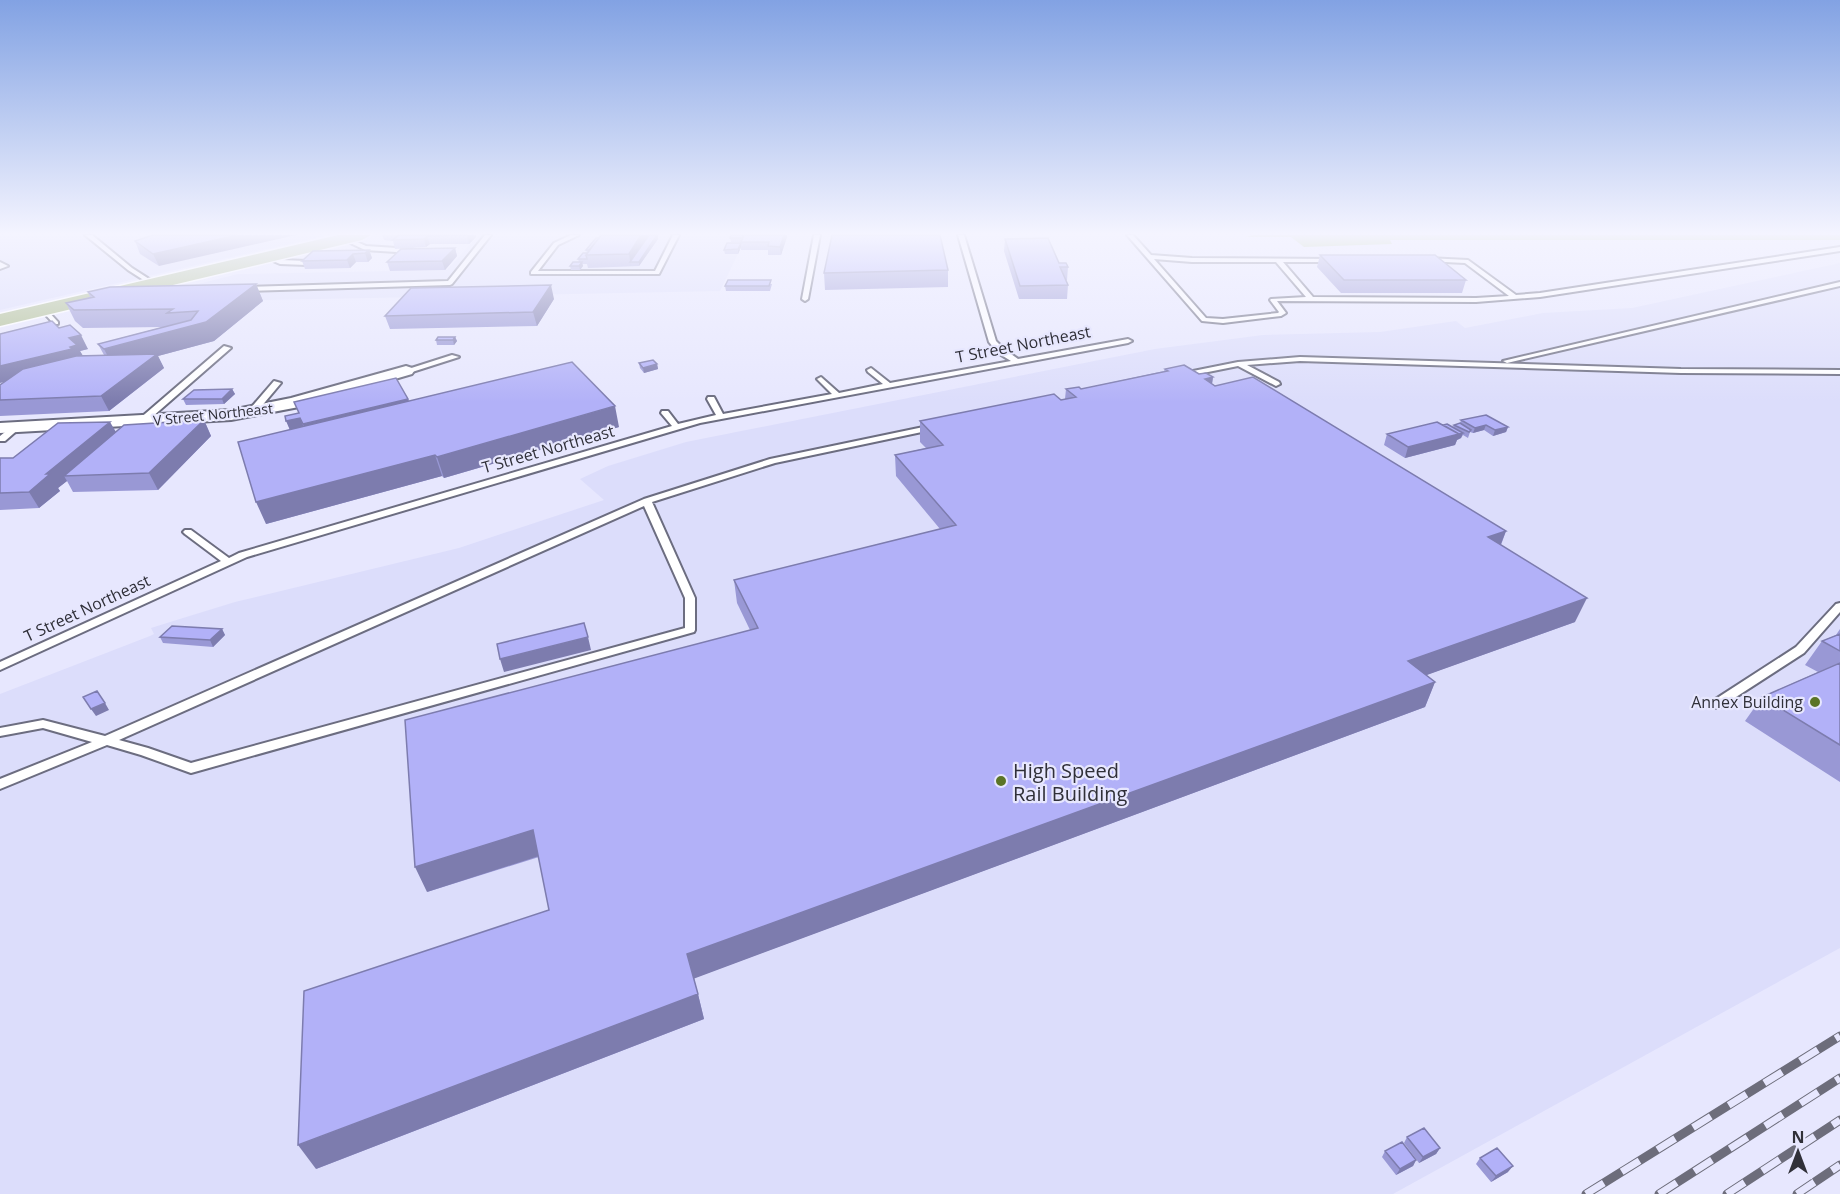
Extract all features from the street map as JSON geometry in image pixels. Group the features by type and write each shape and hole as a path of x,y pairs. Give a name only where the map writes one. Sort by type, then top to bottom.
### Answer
{"main road":[{"path":"0,320 50,317 149,291"}],"street":[{"name":"V Street Northeast","path":"6,431 252,412 293,403 406,371"}],"lane":[{"path":"805,299 806,291"},
{"path":"978,291 993,342 1000,351 1016,362"},
{"path":"1179,291 1204,320 1223,321 1283,313 1273,300 1476,300 1584,291"},
{"path":"1304,291 1311,299"},
{"path":"1506,291 1515,297"},
{"path":"1494,364 1811,291"},
{"name":"T Street Northeast","path":"0,666 243,555 677,428 721,417 1128,341"},
{"path":"141,422 227,348"},
{"name":"V Street Northeast","path":"406,371 455,357"},
{"path":"1168,378 1238,364 1300,359 1739,372 1840,372"},
{"path":"1238,364 1276,384"},
{"path":"871,370 889,386"},
{"path":"821,380 838,396"},
{"path":"252,412 277,383"},
{"path":"711,399 721,417"},
{"path":"665,413 677,428"},
{"path":"0,784 105,741 648,501 773,461 947,424"},
{"path":"0,732 43,724 191,768 690,630 690,598 648,501"},
{"path":"188,532 229,562"},
{"path":"1715,705 1800,650 1840,606"}],"shaded area":[{"path":"0,291 84,291 0,310"},
{"path":"171,291 720,291 720,291 122,303"},
{"path":"1712,291 1840,291 1840,948 1393,1194 0,1194 0,694 150,636 154,634 151,628 235,602 459,548 604,500 580,479 608,466 686,442 1155,349 1263,335 1380,332 1456,321 1465,328 1543,313 1632,308"}],"building":[{"path":"247,291 206,322 104,349 98,344 191,320 198,311 167,313 173,309 74,310 66,303 94,297 88,292"},
{"path":"408,291 547,291 533,312 385,316"},
{"path":"52,321 59,328 70,325 79,333 81,335 69,338 77,345 70,347 72,349 0,366 0,334"},
{"path":"438,337 455,337 453,340 436,340"},
{"path":"157,354 101,396 0,400 0,385 23,369 76,356"},
{"path":"653,360 657,364 643,368 639,363"},
{"path":"572,362 615,406 437,457 435,455 256,502 238,442"},
{"path":"1184,365 1199,374 1206,373 1213,377 1205,379 1215,386 1253,377 1506,531 1488,537 1587,598 1408,661 1435,682 687,954 698,994 298,1145 304,991 549,910 533,830 415,867 405,720 758,628 734,580 956,525 895,455 943,445 920,421 1054,394 1061,400 1076,397 1066,389 1079,387 1081,389 1168,371 1165,369"},
{"path":"396,378 408,399 303,424 300,418 286,421 285,416 299,413 294,402"},
{"path":"232,389 222,399 183,399 194,390"},
{"path":"1486,415 1508,427 1495,430 1486,425 1475,428 1461,420"},
{"path":"204,420 149,473 64,476 124,425"},
{"path":"110,422 46,474 50,474 29,492 0,493 0,458 13,458 58,423"},
{"path":"1437,422 1459,434 1408,447 1387,434"},
{"path":"1460,423 1471,430 1469,432 1454,425"},
{"path":"1447,424 1463,433 1459,434 1443,425"},
{"path":"584,623 588,637 500,659 497,644"},
{"path":"172,626 222,629 210,640 160,637"},
{"path":"1840,634 1840,651 1822,641"},
{"path":"1840,663 1840,745 1762,697"},
{"path":"97,691 105,703 91,709 83,697"},
{"path":"1424,1128 1440,1148 1423,1157 1407,1137"},
{"path":"1402,1142 1416,1160 1400,1169 1385,1151"},
{"path":"1497,1148 1513,1166 1496,1176 1480,1158"}],"railway":[{"path":"1586,1194 1840,1036"},
{"path":"1659,1194 1840,1078"},
{"path":"1727,1194 1840,1120"},
{"path":"1797,1194 1840,1165"}],"place":[{"name":"Annex Building","path":"1815,702"},
{"name":"High Speed Rail Building","path":"1001,781"}]}
